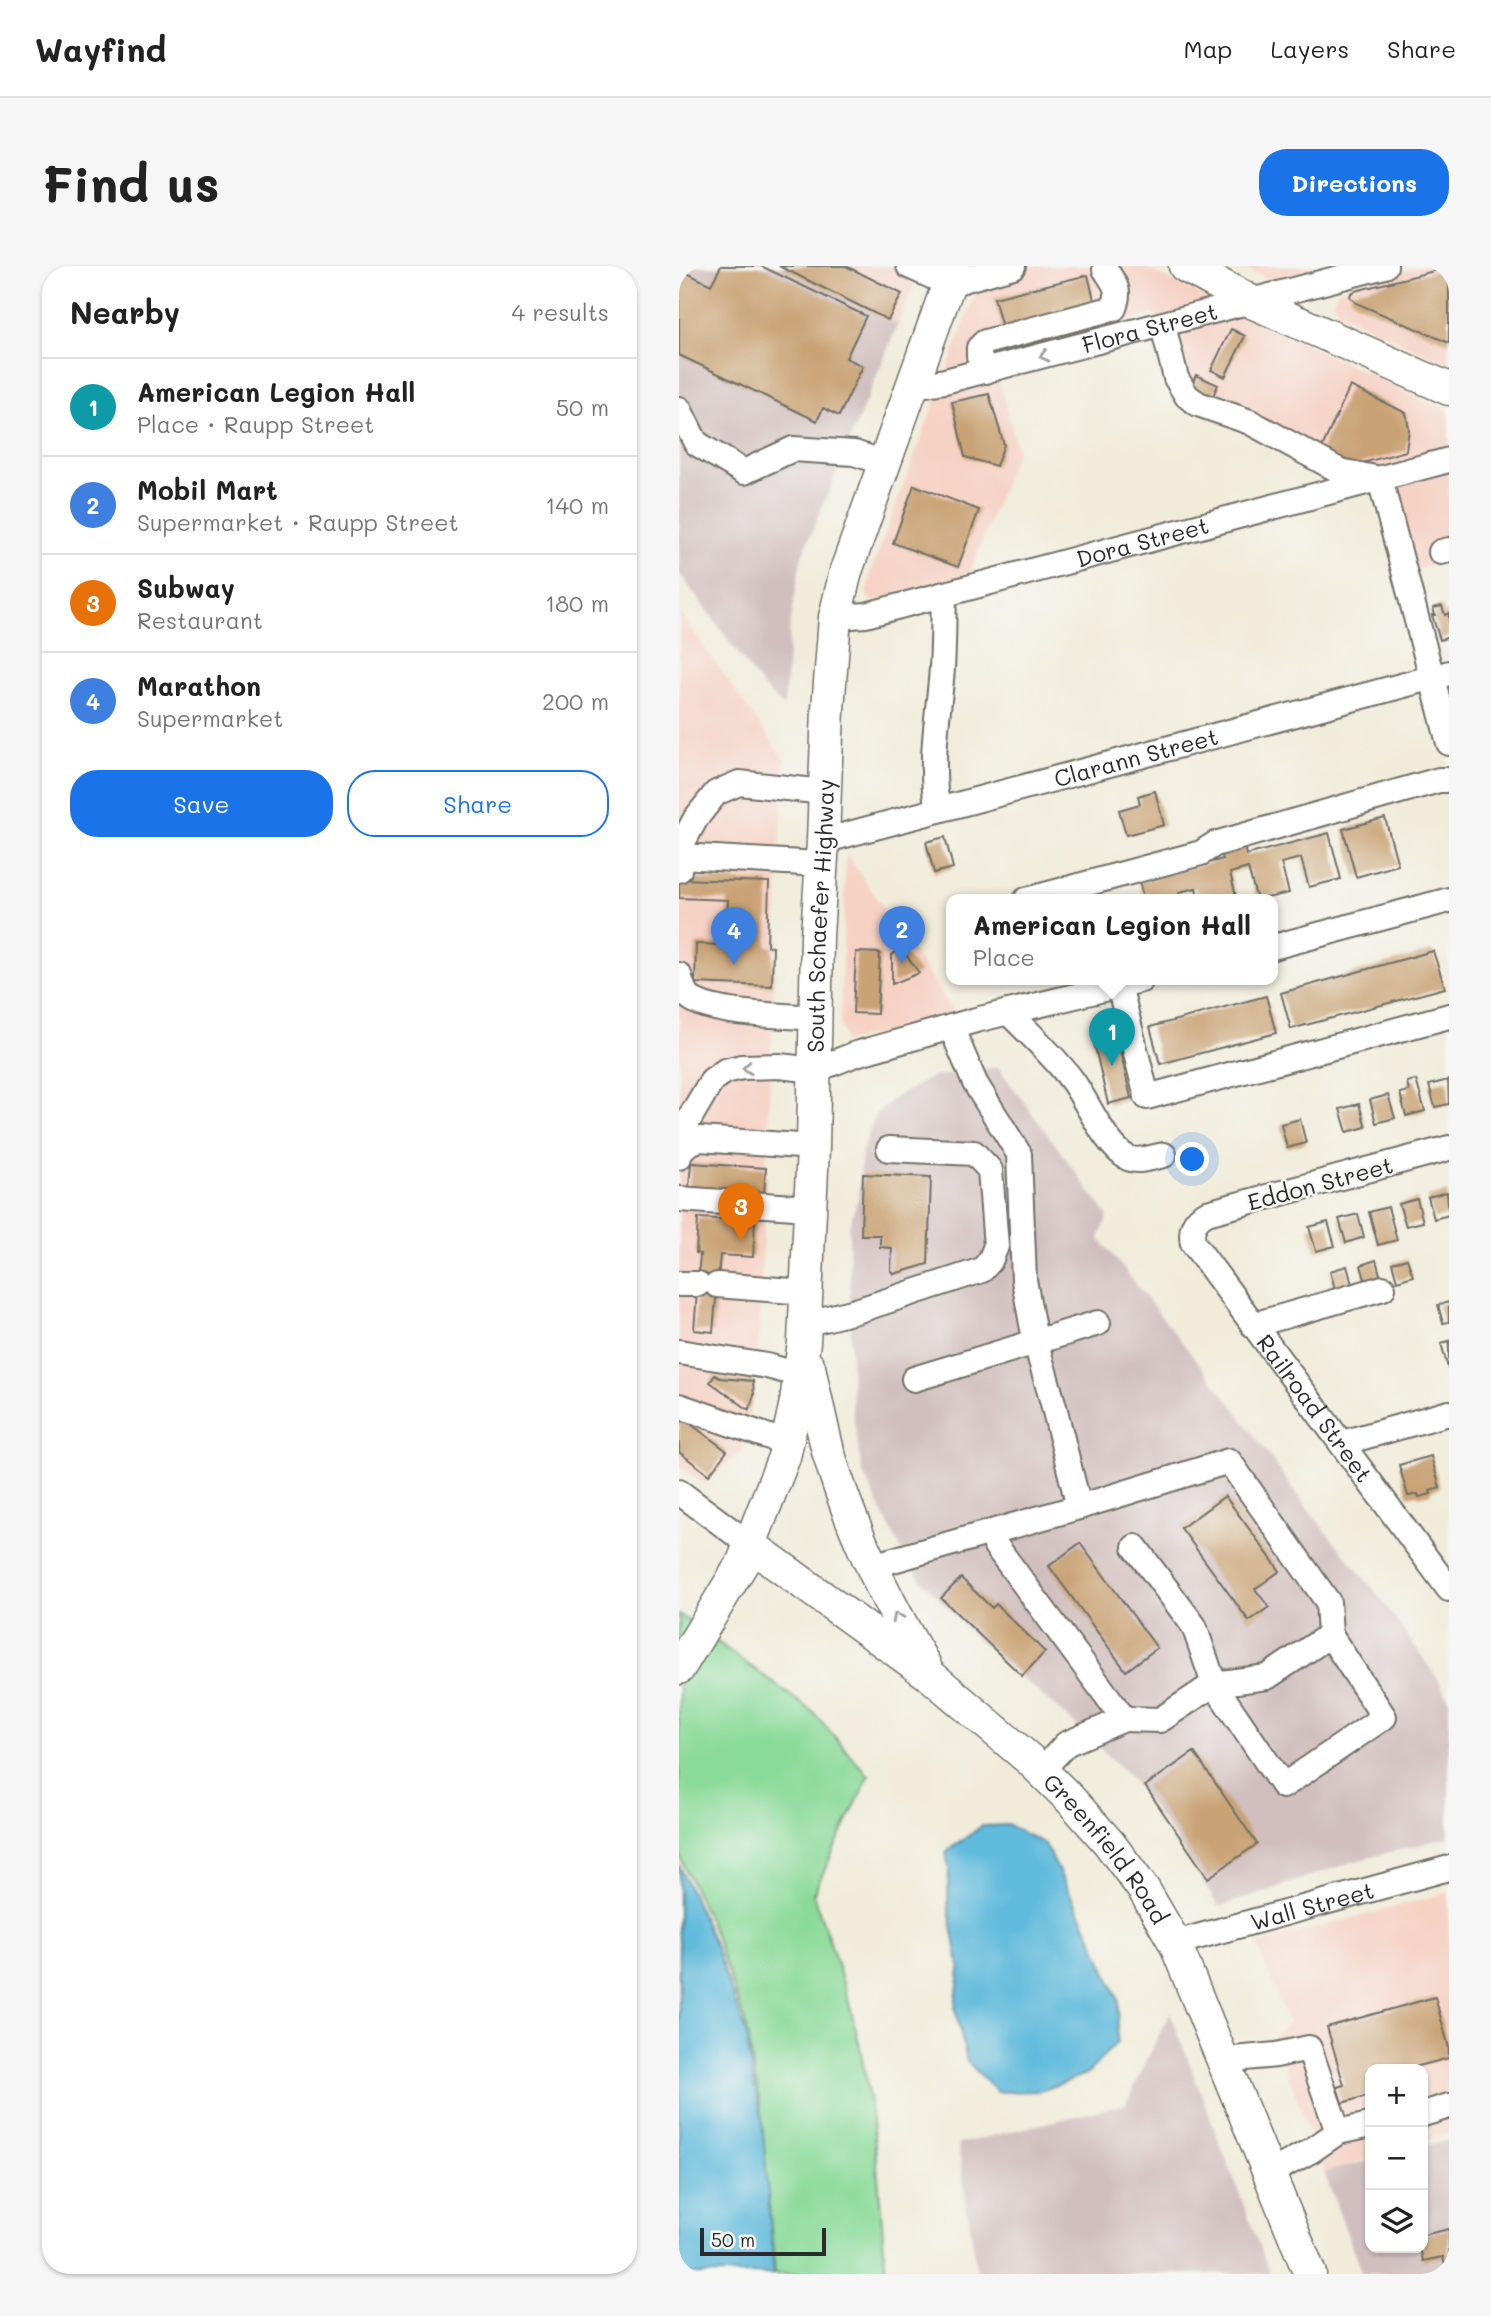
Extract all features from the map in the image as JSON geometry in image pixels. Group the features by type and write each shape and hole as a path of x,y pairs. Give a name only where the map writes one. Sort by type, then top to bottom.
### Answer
{"main road":[{"path":"1185,266 1252,302 1449,389"},
{"name":"South Schaefer Highway","path":"679,1668 737,1575 787,1443 793,1420 804,1333 828,709 835,617 846,571 952,275"},
{"path":"804,1333 829,1452 846,1504 898,1621 931,1676"},
{"name":"Greenfield Road","path":"749,1544 931,1676 1041,1771 1109,1843 1144,1890 1175,1943 1310,2274"}],"street":[{"path":"909,266 952,275 1013,266"},
{"path":"986,371 979,357 979,348 985,342 1114,308 1118,296 1117,288 1102,267"},
{"name":"Flora Street","path":"914,386 945,381 1163,326 1369,268"},
{"path":"1163,326 1176,378 1187,396 1198,404 1250,422 1340,471 1380,479 1440,675 1449,743"},
{"path":"679,409 696,443 744,472 793,449 854,453 885,463"},
{"name":"Dora Street","path":"835,617 866,615 1449,460"},
{"path":"938,810 933,785 944,594"},
{"name":"Clarann Street","path":"680,863 822,853 938,810 1440,675"},
{"path":"1048,894 1201,853 1215,844 1439,780 1449,780"},
{"path":"680,863 683,842 696,817 716,793 740,783 825,792"},
{"path":"1278,946 1449,900"},
{"path":"679,975 685,993 699,1004 726,1010 816,1018"},
{"path":"680,1154 681,1133 712,1080 725,1071 742,1067 779,1066 815,1070 856,1054 951,1027 1122,985"},
{"path":"1130,985 1147,1097 1449,1016"},
{"path":"1008,1012 1073,1081 1112,1144 1125,1157 1135,1161 1164,1155"},
{"path":"951,1027 975,1083 1019,1154 1024,1280 1035,1340 1079,1507"},
{"path":"680,1154 689,1143 700,1139 813,1147"},
{"name":"Eddon Street","path":"1194,1224 1207,1213 1449,1148"},
{"path":"804,1333 856,1311 982,1270 990,1261 996,1246 990,1170 974,1153 889,1149"},
{"path":"679,1199 809,1208"},
{"name":"Railroad Street","path":"1194,1224 1191,1235 1193,1243 1449,1589"},
{"path":"698,1284 805,1292"},
{"path":"1253,1325 1383,1288"},
{"path":"914,1379 1098,1322"},
{"path":"679,1352 767,1366 800,1375"},
{"path":"679,1406 787,1443"},
{"path":"1342,1443 1449,1413"},
{"path":"873,1566 1229,1461 1328,1602 1329,1635 1384,1717 1283,1786 1214,1684 1194,1626 1135,1547"},
{"path":"679,1492 749,1544"},
{"path":"996,1546 1125,1719"},
{"path":"1041,1771 1066,1744 1125,1719 1160,1720 1214,1684 1267,1677 1329,1635"},
{"name":"Wall Street","path":"1175,1943 1449,1867"},
{"path":"1224,2060 1276,2055 1309,2048 1338,2132"},
{"path":"1428,2112 1449,2106"},
{"path":"1270,2173 1338,2132 1365,2126"}],"shaded area":[{"path":"679,266 778,266 898,324 801,558 790,627 784,707 762,686 679,573"},
{"path":"778,266 922,266 898,324"},
{"path":"986,266 1140,266 1449,412 1449,449 1341,480 1192,409 1170,382 1154,313 994,358 1017,450 969,575 873,602 866,594 871,571"},
{"path":"1240,266 1331,266 1270,280"},
{"path":"1423,266 1449,266 1449,365 1338,312 1333,301 1338,290"},
{"path":"1449,470 1449,561 1411,571 1389,487"},
{"path":"679,612 784,759 757,1372 743,1450 704,1484 679,1466"},
{"path":"846,853 956,1015 845,1042 840,1023"},
{"path":"998,1067 1108,1216 1099,1238 1235,1409 1310,1512 1376,1592 1438,1679 1449,1700 1449,1837 1352,1862 1219,1907 1178,1843 1130,1777 1068,1718 977,1639 920,1578 905,1557 863,1474 852,1411 849,1226 858,1198 862,1152 875,1115 892,1099 932,1077"},
{"path":"1449,1892 1449,2133 1428,2139 1428,2064 1365,2064 1365,2160 1324,2172 1274,2036 1288,2023 1257,1944"},
{"path":"1170,2012 1270,2274 977,2274 958,2144 1126,2104"},
{"path":"1449,2140 1449,2274 1362,2274 1324,2172 1365,2161 1365,2253 1428,2253 1428,2145"}],"green space":[{"path":"679,1614 813,1712 869,1776 813,1894 851,2009 862,2057 875,2149 886,2274 775,2274 760,2102 745,2022 715,1935 679,1854"}],"water":[{"path":"1008,1825 1045,1844 1090,1934 1119,2001 1117,2042 1087,2074 1040,2091 997,2092 967,2061 955,2008 960,1970 948,1904 949,1868 946,1852 982,1826"},
{"path":"679,1865 716,1948 746,2033 762,2118 774,2274 679,2274"}],"building":[{"path":"721,266 761,266 866,316 846,358 863,366 839,416 823,408 817,421 679,355 679,269 711,285"},
{"path":"779,266 846,266 902,294 888,320"},
{"path":"1438,270 1449,275 1449,343 1356,303 1350,297 1355,291"},
{"path":"1088,275 1096,308 1003,331 994,298"},
{"path":"1231,329 1245,336 1225,377 1211,370"},
{"path":"1196,375 1218,385 1211,400 1189,390"},
{"path":"1350,386 1406,413 1409,429 1406,451 1348,467 1319,454"},
{"path":"989,394 1004,445 996,466 965,457 952,402"},
{"path":"914,485 979,510 958,567 893,543"},
{"path":"1442,606 1445,615 1449,613 1449,637 1440,640 1432,615 1435,615 1433,608"},
{"path":"1155,791 1164,825 1126,835 1119,810 1140,804 1138,796"},
{"path":"1385,818 1398,865 1356,877 1343,829"},
{"path":"1329,833 1341,879 1309,887 1301,858 1281,863 1289,893 1255,894 1248,868 1230,873 1235,894 1198,894 1196,888 1180,894 1142,894 1139,882 1223,859 1220,848 1243,842 1246,855"},
{"path":"945,837 953,868 934,873 926,842"},
{"path":"679,879 769,882 767,946 773,947 772,986 695,983 696,944 726,945 728,900 679,898"},
{"path":"901,948 919,973 892,984 892,955"},
{"path":"1433,951 1445,988 1291,1029 1281,993"},
{"path":"856,952 880,953 877,1014 853,1013"},
{"path":"1266,996 1276,1033 1160,1064 1150,1027"},
{"path":"1115,1028 1131,1098 1108,1104 1092,1034"},
{"path":"1416,1080 1425,1111 1406,1116 1400,1093 1409,1091 1407,1082"},
{"path":"1448,1080 1449,1104 1435,1107 1429,1085"},
{"path":"1388,1095 1395,1118 1376,1123 1370,1100"},
{"path":"1359,1104 1366,1127 1347,1132 1340,1109"},
{"path":"1300,1119 1306,1143 1287,1148 1281,1124"},
{"path":"691,1163 766,1168 764,1192 689,1187"},
{"path":"863,1174 931,1177 928,1264 894,1274 891,1271 892,1248 880,1247 880,1235 861,1235"},
{"path":"1447,1192 1449,1215 1434,1219 1428,1197"},
{"path":"1417,1199 1423,1222 1406,1226 1399,1204"},
{"path":"1388,1207 1397,1240 1378,1245 1369,1212"},
{"path":"1358,1214 1364,1237 1346,1243 1339,1219"},
{"path":"698,1218 755,1221 753,1257 720,1255 713,1332 694,1330 700,1254 696,1253"},
{"path":"1328,1222 1335,1246 1316,1251 1309,1227"},
{"path":"1407,1259 1413,1276 1397,1281 1392,1263"},
{"path":"1376,1260 1381,1278 1366,1283 1361,1265"},
{"path":"1347,1266 1352,1284 1335,1289 1330,1271"},
{"path":"1449,1302 1449,1322 1443,1323 1438,1305"},
{"path":"1449,1341 1449,1367 1448,1368 1441,1343"},
{"path":"715,1375 720,1378 753,1381 754,1395 749,1410 710,1382"},
{"path":"684,1419 727,1451 709,1475 679,1452 679,1426"},
{"path":"1431,1456 1440,1488 1419,1497 1418,1494 1408,1496 1399,1465"},
{"path":"1225,1496 1280,1571 1255,1589 1269,1607 1249,1621 1181,1528"},
{"path":"1080,1543 1157,1648 1126,1671 1049,1566"},
{"path":"961,1578 992,1608 996,1604 1045,1652 1022,1676 941,1598"},
{"path":"1194,1752 1257,1844 1208,1878 1145,1786"},
{"path":"1435,1997 1449,2048 1449,2058 1426,2064 1365,2064 1365,2096 1342,2103 1337,2087 1344,2085 1327,2027"},
{"path":"1449,2229 1449,2274 1443,2257 1423,2261 1421,2253 1428,2253 1428,2234"}],"place":[{"name":"Mobil Mart","path":"902,964"},
{"name":"Marathon","path":"734,965"},
{"name":"American Legion Hall","path":"1112,1066"},
{"name":"Subway","path":"741,1241"}]}
